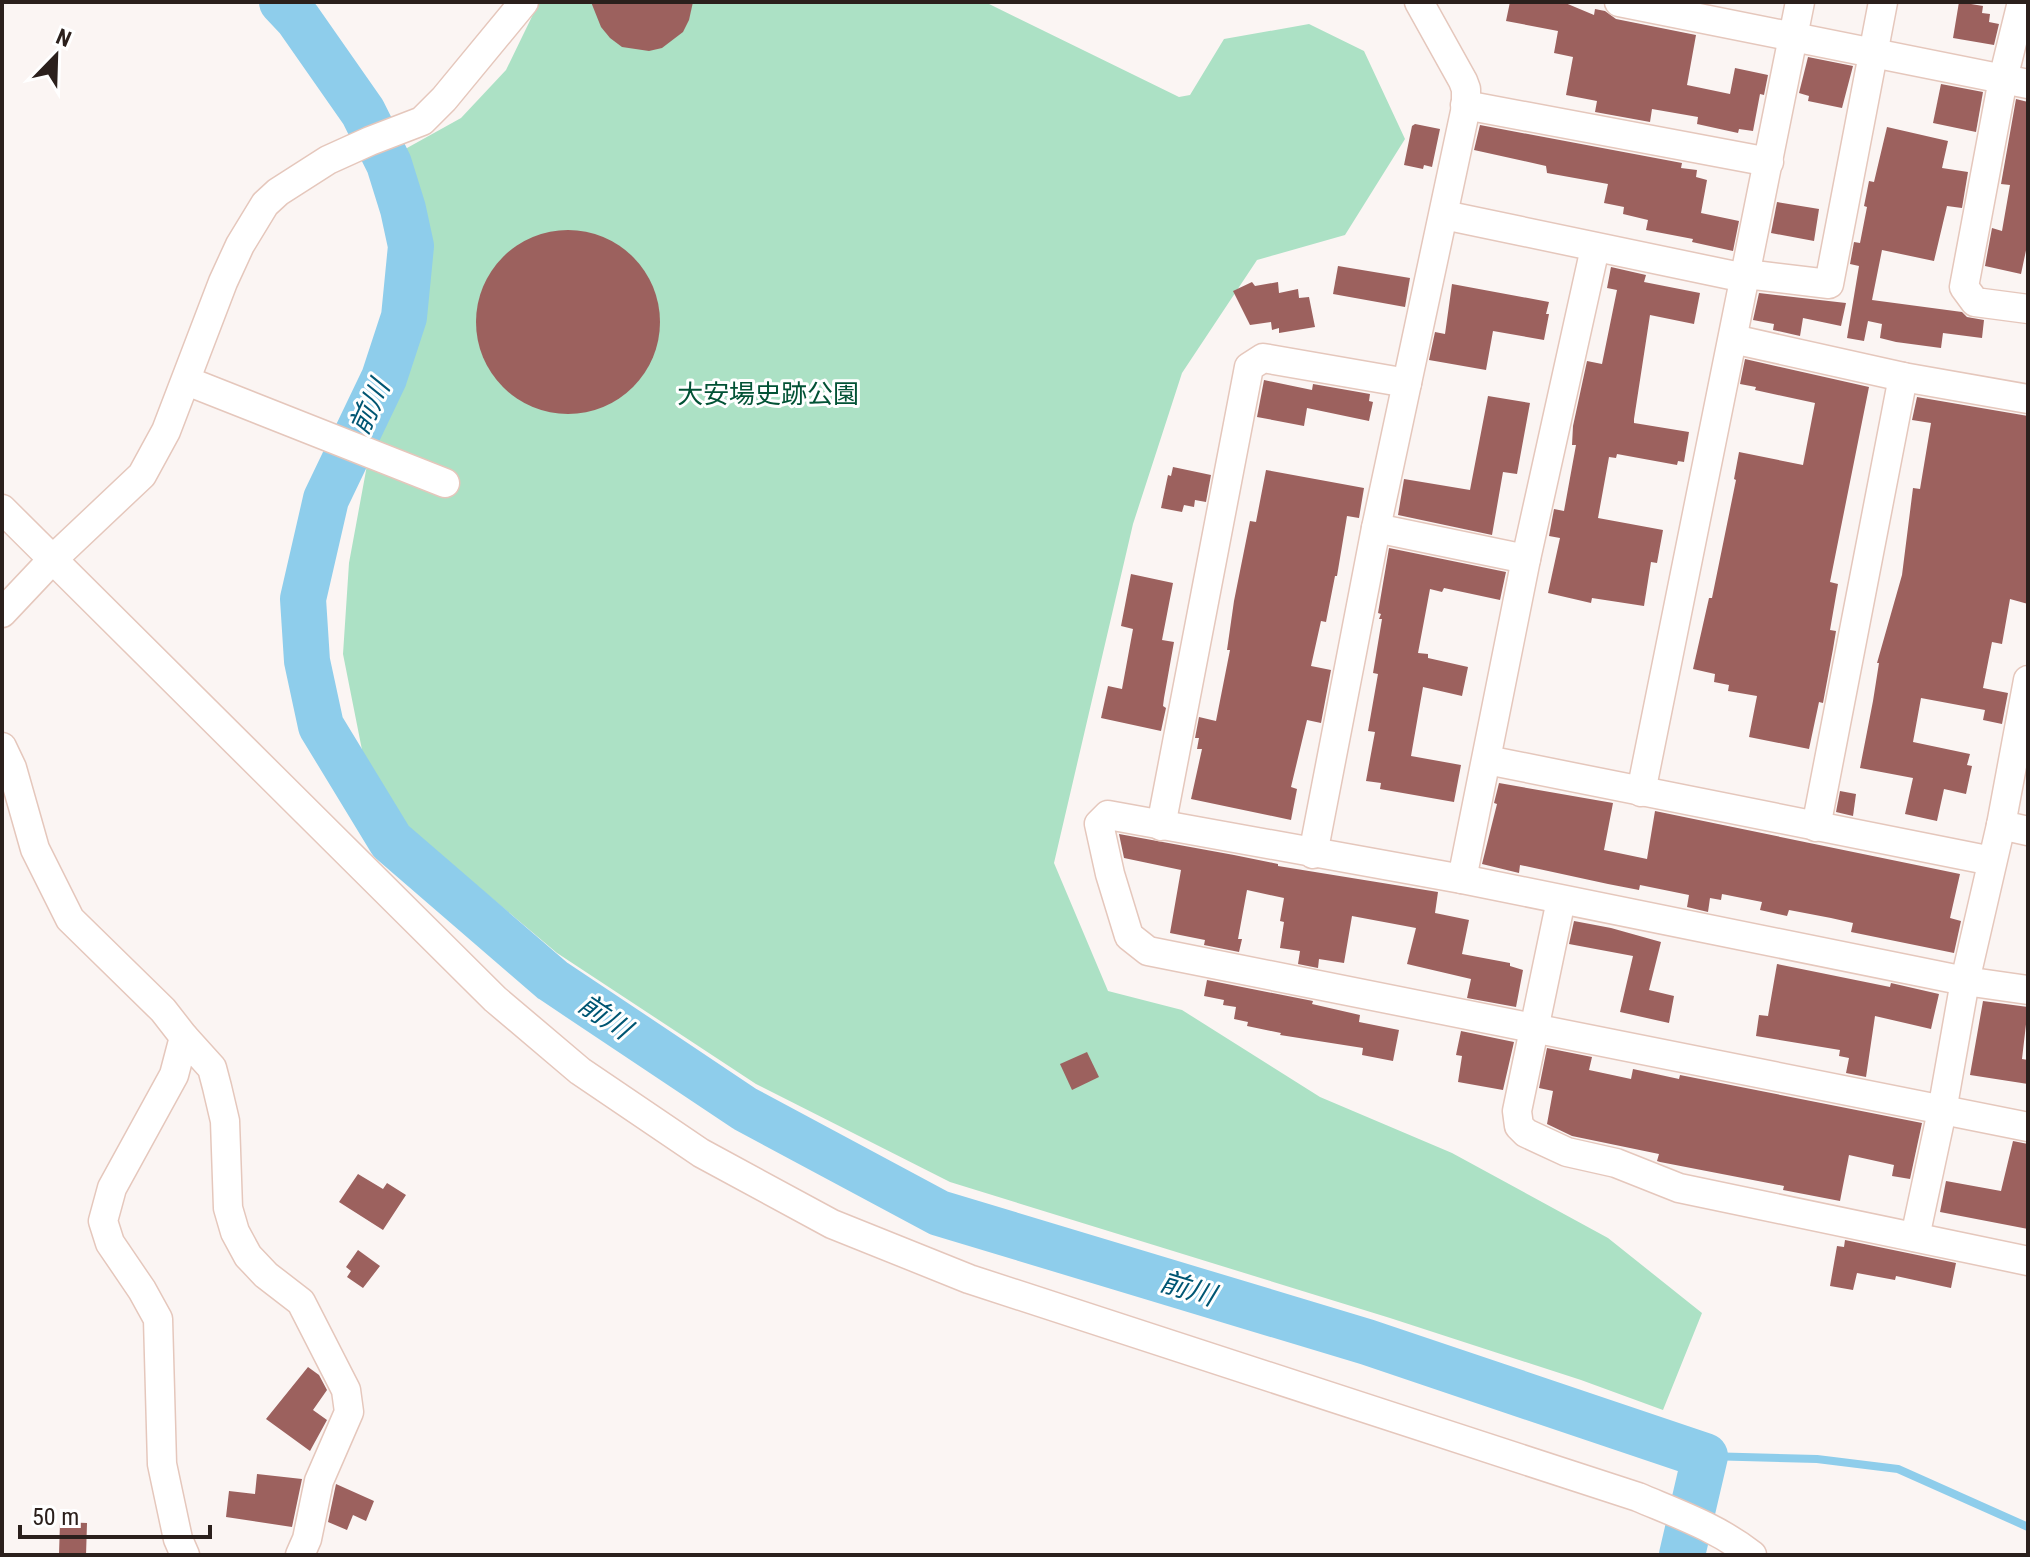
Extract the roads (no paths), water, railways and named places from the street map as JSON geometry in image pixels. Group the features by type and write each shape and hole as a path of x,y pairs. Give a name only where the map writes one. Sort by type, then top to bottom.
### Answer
{"street":[{"path":"2,613 52,560 142,475 160,446 223,282 240,245 265,204 328,160 422,121 524,2"},
{"path":"1313,854 1376,528 1465,105 1463,81 1419,2"},
{"path":"1619,2 2016,82"},
{"path":"1641,792 1800,2"},
{"path":"1444,215 1595,248 1746,276 1829,284 1883,2"},
{"path":"2022,2 2016,82 1964,287 1975,302 2028,309"},
{"path":"1465,105 1769,162"},
{"path":"1462,879 1526,559 1595,248"},
{"path":"1733,339 1903,377 2028,399"},
{"path":"1161,826 1249,367 1263,358 1407,383"},
{"path":"1816,827 1903,377"},
{"path":"187,381 445,483"},
{"path":"2,509 495,999 580,1071 701,1153 832,1224 969,1279 1638,1497 1708,1527 1733,1540 1752,1555"},
{"path":"1376,528 1526,559"},
{"path":"1915,1237 1992,861 2014,828 2028,682"},
{"path":"2,747 12,768 35,849 70,919 153,999 205,1058 214,1078 225,1121 228,1208 235,1232 248,1256 266,1275 301,1302 346,1390 349,1412 319,1481 307,1539 300,1555"},
{"path":"1487,760 1992,861"},
{"path":"2028,990 1965,981 1462,879 1108,815 1099,824 1129,936 1148,951 2028,1127"},
{"path":"1561,900 1517,1111 1519,1126 1526,1133 1567,1152 1616,1163 1679,1188 2028,1261"},
{"path":"184,1037 174,1075 112,1188 103,1221 110,1243 158,1319 162,1464 178,1539 185,1555"}],"waterway":[{"name":"前川","path":"282,2 298,19 363,112 389,164 411,246 404,317 384,378 326,499 303,599 307,661 321,726 391,841 552,980 745,1109 939,1213 1367,1342 1705,1456 1682,1555"},
{"path":"1705,1456 1817,1459 1898,1469 2028,1527"}],"park label":[{"name":"大安場史跡公園","path":"768,394"}]}
